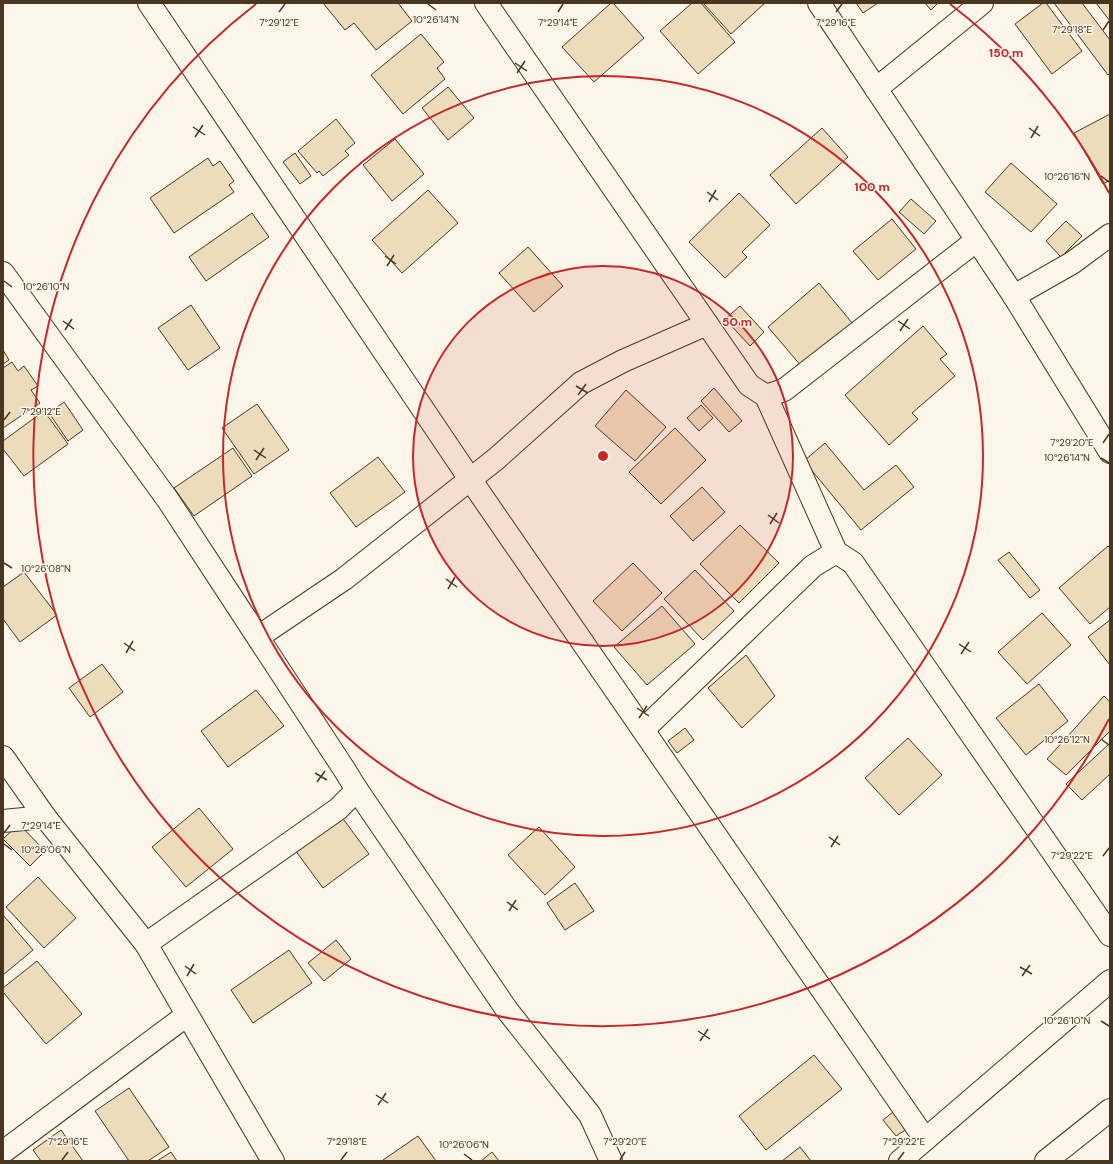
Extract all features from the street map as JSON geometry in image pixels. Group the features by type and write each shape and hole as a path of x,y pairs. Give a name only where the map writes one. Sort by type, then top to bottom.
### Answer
{"street":[{"path":"149,3 470,479 926,1139"},
{"path":"486,3 749,385 766,396 836,552 853,563 1110,936"},
{"path":"818,3 1014,296 1110,452"},
{"path":"876,89 982,3"},
{"path":"1014,296 1072,263 1110,235"},
{"path":"766,396 784,390 977,240"},
{"path":"3,273 168,500 357,790 507,1010 590,1115 611,1161"},
{"path":"258,637 344,579 496,459 581,383 623,361 707,324"},
{"path":"644,729 813,566 836,552"},
{"path":"3,757 45,817 146,944 273,1161"},
{"path":"146,944 338,809 357,790"},
{"path":"3,821 45,817"},
{"path":"900,1161 1110,981"},
{"path":"3,1152 187,1015"},
{"path":"1046,1161 1110,1110"}],"building":[{"path":"323,3 398,3 412,21 376,50 354,23 345,30"},
{"path":"611,3 613,3 644,38 594,82 562,47"},
{"path":"692,3 701,3 735,42 698,74 660,31"},
{"path":"703,3 765,3 731,34"},
{"path":"856,3 878,3 863,13"},
{"path":"925,3 938,3 931,10"},
{"path":"1043,3 1046,3 1082,51 1052,74 1015,24"},
{"path":"1054,3 1082,3 1110,40 1110,73 1108,75"},
{"path":"1096,3 1110,3 1110,21"},
{"path":"421,34 444,62 437,68 445,79 403,114 371,75"},
{"path":"448,87 474,118 448,140 422,108"},
{"path":"1110,114 1110,180 1103,184 1074,133"},
{"path":"336,119 355,143 345,151 349,155 323,176 319,171 317,173 298,151"},
{"path":"822,128 848,157 796,204 770,175"},
{"path":"395,139 424,174 392,201 363,165"},
{"path":"295,153 311,176 300,184 283,162"},
{"path":"208,158 213,166 220,161 234,181 229,185 234,192 174,233 150,198"},
{"path":"1011,163 1057,204 1031,232 985,192"},
{"path":"428,190 458,223 402,273 372,240"},
{"path":"739,193 770,225 742,252 747,257 725,278 689,242"},
{"path":"911,199 936,221 924,234 899,212"},
{"path":"252,213 269,237 206,281 189,257"},
{"path":"892,219 916,249 878,280 853,251"},
{"path":"1066,221 1082,236 1061,257 1046,241"},
{"path":"528,247 563,286 534,312 499,273"},
{"path":"819,283 853,324 802,367 768,327"},
{"path":"191,305 220,348 188,370 158,328"},
{"path":"740,306 764,332 750,346 725,319"},
{"path":"923,326 947,354 940,359 955,376 912,413 918,419 889,445 845,395"},
{"path":"3,350 9,360 3,364"},
{"path":"12,362 18,371 24,366 38,386 31,390 40,403 3,428 3,368"},
{"path":"714,388 742,421 729,432 701,401"},
{"path":"626,390 666,427 635,461 595,426"},
{"path":"64,402 83,430 68,441 49,413"},
{"path":"257,404 289,450 254,474 222,428"},
{"path":"701,405 713,418 699,431 687,418"},
{"path":"44,411 68,444 24,476 3,449 3,441"},
{"path":"675,428 706,460 661,504 629,472"},
{"path":"825,443 864,490 896,465 914,487 861,530 804,461"},
{"path":"233,448 252,476 194,516 174,488"},
{"path":"378,457 405,492 356,527 330,493"},
{"path":"702,487 725,512 693,541 670,516"},
{"path":"740,525 779,563 739,603 700,564"},
{"path":"1108,546 1110,548 1110,607 1090,624 1059,588"},
{"path":"1009,552 1040,590 1030,598 998,560"},
{"path":"633,563 662,593 622,631 593,601"},
{"path":"695,570 734,611 703,640 664,599"},
{"path":"24,572 57,615 20,642 3,619 3,587"},
{"path":"662,606 695,644 647,685 614,647"},
{"path":"1042,613 1071,645 1027,684 998,652"},
{"path":"1110,620 1110,665 1088,637"},
{"path":"746,655 775,696 742,728 708,688"},
{"path":"102,664 123,692 90,717 69,688"},
{"path":"1039,684 1068,721 1026,755 996,718"},
{"path":"256,690 284,726 228,767 201,731"},
{"path":"1104,696 1110,702 1110,731 1066,775 1047,759"},
{"path":"685,728 694,740 677,753 668,741"},
{"path":"908,738 942,775 899,815 865,778"},
{"path":"1110,743 1110,774 1082,800 1066,784"},
{"path":"199,808 233,849 186,887 152,847"},
{"path":"341,816 369,854 323,888 295,850"},
{"path":"19,824 45,851 30,866 3,839"},
{"path":"539,827 575,867 545,895 508,855"},
{"path":"38,877 76,918 44,948 6,907"},
{"path":"575,883 594,911 565,930 547,903"},
{"path":"3,915 33,950 3,975"},
{"path":"336,940 351,959 324,981 308,963"},
{"path":"289,950 312,983 253,1023 231,990"},
{"path":"37,961 82,1014 46,1044 3,992 3,988"},
{"path":"814,1055 842,1089 766,1150 739,1116"},
{"path":"129,1088 169,1147 148,1161 129,1161 95,1111"},
{"path":"893,1112 907,1129 896,1136 883,1120"},
{"path":"61,1130 83,1161 41,1161 33,1150"},
{"path":"418,1136 436,1161 383,1160"},
{"path":"800,1147 811,1161 782,1161"},
{"path":"171,1152 177,1161 157,1161"},
{"path":"492,1152 499,1161 481,1161"}]}
